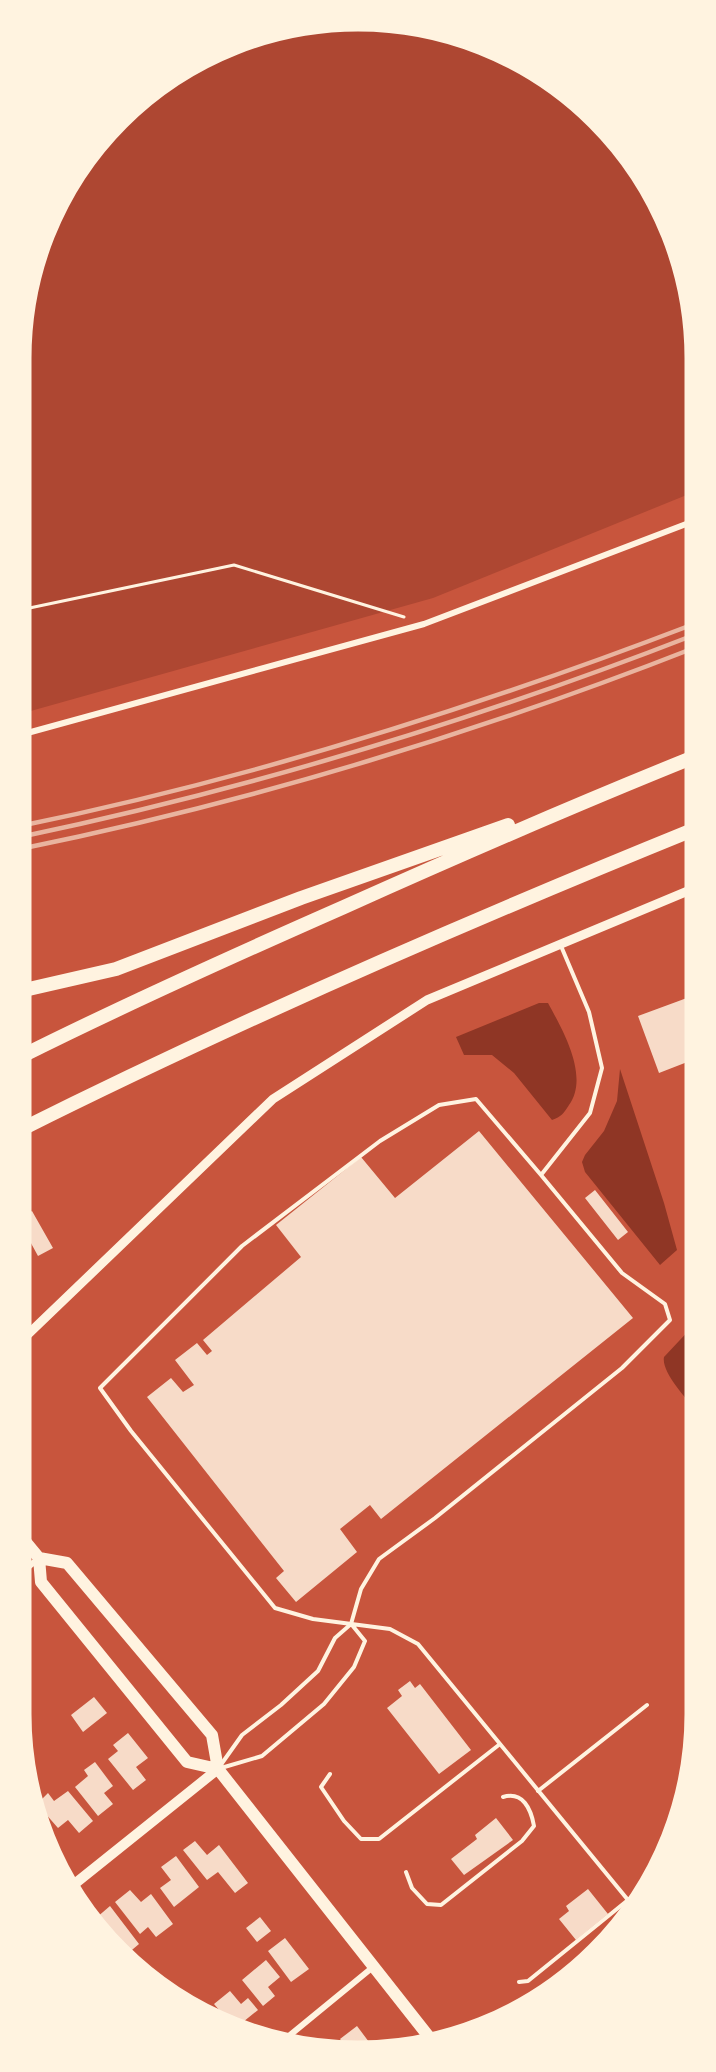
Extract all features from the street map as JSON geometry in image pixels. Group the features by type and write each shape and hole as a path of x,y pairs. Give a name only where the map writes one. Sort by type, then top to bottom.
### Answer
{"highway":[{"path":"30,1052 103,1015 262,943 505,836 686,760"},
{"path":"30,989 116,969 312,894 638,780"},
{"path":"30,1125 142,1069 343,977 553,886 686,833"}],"main road":[{"path":"30,1547 39,1558 41,1582 187,1762 218,1769"},
{"path":"39,1558 67,1563 212,1735 218,1769 427,2035"},
{"path":"77,1882 218,1769"}],"street":[{"path":"30,732 424,624 686,524"},
{"path":"30,1332 273,1099 427,1000 686,892"},
{"path":"30,1566 39,1558"},
{"path":"290,2035 373,1967"}],"lane":[{"path":"541,1175 590,1113 602,1068 589,1012 560,944"},
{"path":"218,1769 242,1735 281,1705 318,1671 335,1638 351,1624 361,1589 379,1559 435,1518 613,1375 670,1320 665,1304 622,1273 476,1099 439,1105 380,1141 242,1246 100,1388 130,1431 275,1608 313,1619 351,1624 390,1629 418,1644 628,1900 528,1981 519,1982"},
{"path":"218,1769 262,1756 324,1704 354,1667 365,1641 351,1624"},
{"path":"538,1791 647,1705"},
{"path":"330,1774 321,1787 345,1821 361,1839 379,1839 500,1744"},
{"path":"406,1872 412,1888 427,1904 441,1905 522,1841 534,1826 531,1811 522,1798 510,1795 503,1797"}],"path":[{"path":"30,608 234,565 424,624"}],"shaded area":[{"path":"379,31 443,41 503,64 558,98 605,142 642,194 669,253 680,294 685,337 686,495 433,598 30,711 30,358 36,294 47,253 64,213 85,176 126,126 176,85 213,64 253,47 315,33"},
{"path":"539,1003 548,1003 560,1026 572,1053 577,1080 575,1093 569,1105 558,1118 552,1120 514,1073 492,1055 464,1055 456,1037"},
{"path":"620,1069 677,1250 660,1265 585,1172 582,1162 604,1131 617,1101"},
{"path":"686,1334 686,1399 666,1370 664,1357"}],"building":[{"path":"686,998 686,1062 659,1073 638,1016"},
{"path":"479,1131 633,1318 381,1519 370,1505 340,1529 357,1552 296,1602 276,1578 284,1571 147,1397 171,1378 183,1392 194,1385 175,1360 197,1343 207,1355 212,1351 203,1340 301,1257 276,1225 361,1157 395,1198"},
{"path":"595,1190 628,1232 618,1240 585,1198"},
{"path":"32,1211 53,1248 38,1256 30,1241 30,1212"},
{"path":"410,1681 415,1688 420,1684 471,1750 439,1774 387,1708 402,1696 398,1690"},
{"path":"94,1697 107,1713 83,1732 71,1715"},
{"path":"128,1733 148,1758 136,1767 146,1780 133,1790 108,1759 118,1751 113,1745"},
{"path":"95,1762 113,1786 104,1793 113,1804 98,1816 75,1787 88,1776 84,1770"},
{"path":"68,1791 93,1821 79,1833 68,1820 58,1828 45,1814 41,1800 48,1793 54,1801"},
{"path":"496,1818 513,1840 464,1875 451,1859 477,1839 475,1835"},
{"path":"195,1841 207,1855 219,1845 248,1883 235,1893 218,1872 207,1880 183,1850"},
{"path":"176,1856 199,1887 174,1907 160,1888 171,1880 161,1867"},
{"path":"588,1889 608,1914 576,1940 559,1919 569,1911 566,1906"},
{"path":"130,1890 141,1902 151,1894 173,1924 156,1937 148,1927 140,1934 115,1902"},
{"path":"110,1906 139,1944 131,1951 99,1915"},
{"path":"260,1917 271,1931 257,1942 246,1928"},
{"path":"285,1938 309,1969 291,1982 268,1951"},
{"path":"266,1960 280,1977 268,1987 275,1996 263,2006 242,1980"},
{"path":"230,1991 241,2004 248,1998 258,2010 244,2021 220,2012 214,2004"},
{"path":"357,2026 369,2041 342,2041 340,2039"}],"railway":[{"path":"30,824 192,786 361,739 529,684 686,627"},
{"path":"30,835 191,797 361,750 529,696 686,638"},
{"path":"30,847 192,810 361,763 529,709 686,651"}]}
